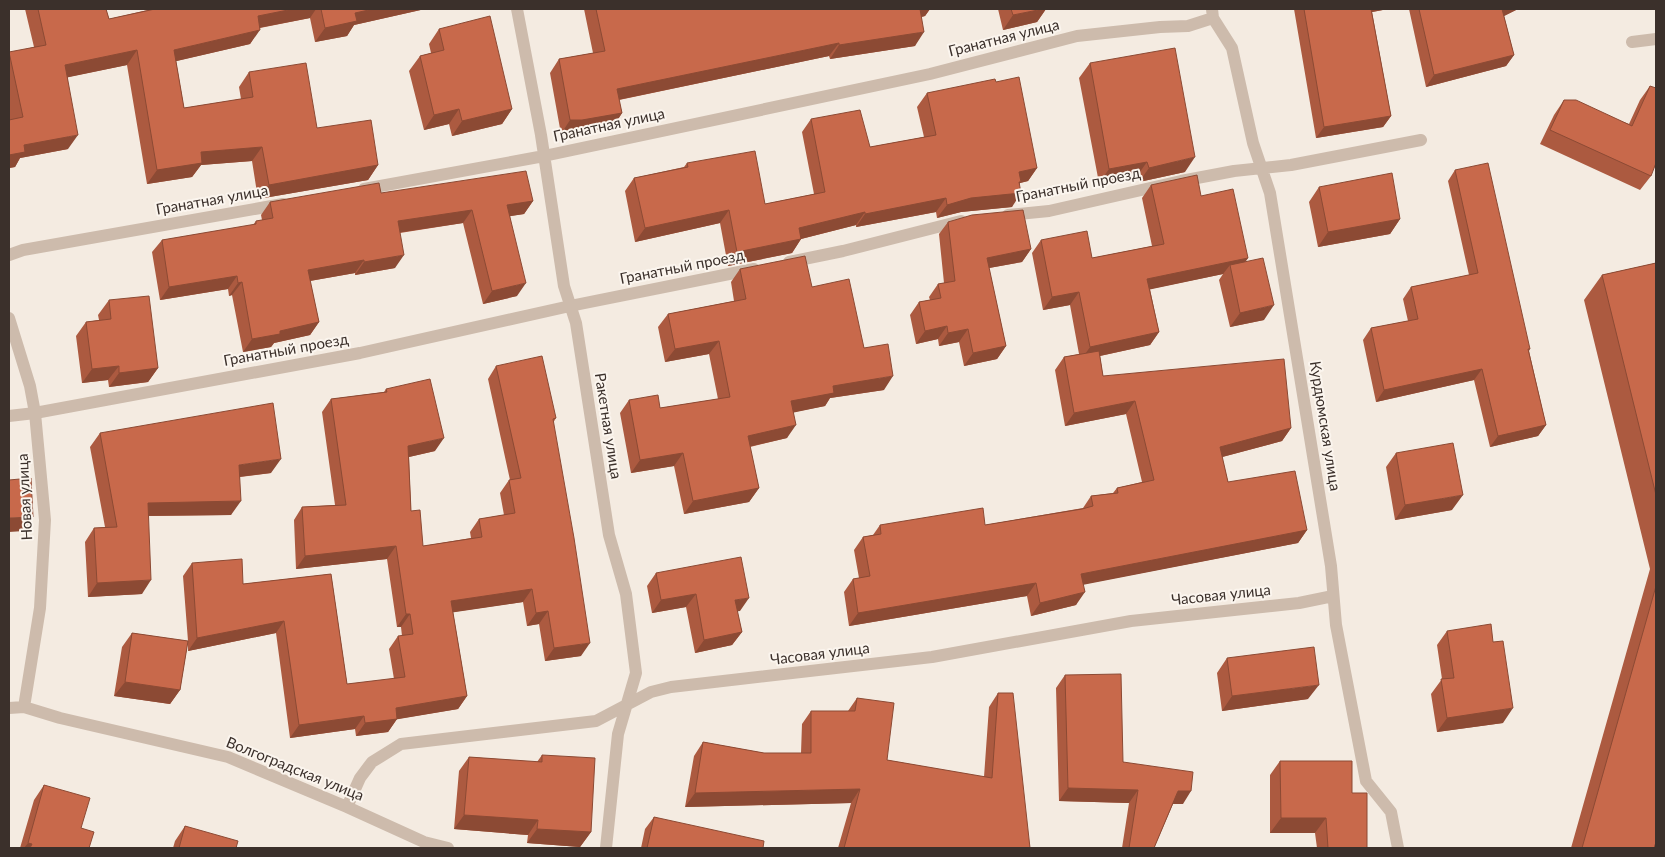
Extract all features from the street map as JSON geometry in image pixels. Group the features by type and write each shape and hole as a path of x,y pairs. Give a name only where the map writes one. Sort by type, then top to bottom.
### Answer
{"street":[{"name":"Ракетная улица","path":"517,9 544,156 564,286 576,323 609,535 626,594 636,673 618,734 606,848"},
{"name":"Гранатная улица","path":"356,191 544,156 930,74 1077,36 1160,27 1188,26 1213,14"},
{"name":"Курдюмская улица","path":"1213,14 1232,48 1253,143 1270,193 1331,566 1336,625 1366,782 1391,812 1398,848"},
{"path":"1632,42 1656,38"},
{"name":"Гранатный проезд","path":"991,217 1049,211 1181,181 1234,171 1291,165 1421,140"},
{"name":"Гранатная улица","path":"9,255 23,250 298,201"},
{"name":"Гранатный проезд","path":"9,416 35,413 360,353 570,306 843,251 972,219"},
{"name":"Новая улица","path":"9,318 30,386 35,413 45,520 40,608 24,707"},
{"name":"Часовая улица","path":"347,807 360,778 372,762 401,744 596,721 651,692 671,687 932,657 1131,621 1299,603 1333,596"},
{"name":"Волгоградская улица","path":"9,708 24,707 60,718 228,757 424,842 448,848"}],"building":[{"path":"38,9 106,9 109,19 155,9 293,9 258,16 260,30 174,50 184,108 253,97 249,72 306,63 317,128 371,120 378,165 269,185 262,147 201,152 202,163 157,170 137,50 65,65 78,135 24,145 25,152 9,155 9,120 23,117 9,52 46,45"},
{"path":"321,9 373,9 355,13 357,21 325,28"},
{"path":"596,9 920,9 924,32 839,45 839,43 617,89 622,113 582,120 570,120 559,59 605,51"},
{"path":"1011,9 1043,9 1013,15"},
{"path":"1304,9 1371,9 1391,116 1324,127"},
{"path":"1419,9 1502,9 1514,55 1434,75"},
{"path":"490,16 512,109 462,121 459,109 434,115 420,56 444,50 439,29"},
{"path":"1175,48 1195,157 1149,168 1147,162 1109,169 1090,63"},
{"path":"1019,77 1037,168 1019,172 1021,193 971,198 947,205 946,198 865,214 865,212 799,228 801,239 737,252 729,210 645,228 634,178 688,167 687,163 755,151 765,204 825,192 811,119 860,110 870,147 936,135 927,93 995,79 996,82"},
{"path":"1650,86 1656,88 1656,163 1651,176 1550,130 1564,100 1576,100 1632,126"},
{"path":"1488,163 1546,425 1498,436 1482,369 1384,390 1371,328 1418,319 1411,287 1478,273 1455,170"},
{"path":"526,171 533,201 507,205 526,283 492,291 472,210 398,221 404,255 308,270 319,322 280,331 280,334 252,339 242,282 238,283 237,276 169,287 162,240 256,224 256,221 273,218 270,202 379,183 381,193"},
{"path":"1392,173 1400,219 1328,232 1319,187"},
{"path":"1197,175 1201,196 1233,189 1248,258 1147,279 1159,332 1090,347 1079,292 1052,297 1041,240 1087,231 1092,258 1164,244 1151,185"},
{"path":"1023,210 1031,249 987,258 1006,346 973,353 968,329 948,333 947,326 925,331 919,302 941,298 938,284 955,281 948,222 972,215"},
{"path":"805,256 812,287 849,279 864,348 888,344 893,376 833,386 834,393 791,401 796,425 748,436 759,488 693,501 683,453 640,460 629,400 658,395 660,408 730,397 719,341 675,349 668,314 746,299 740,269"},
{"path":"1263,258 1274,305 1240,313 1230,265"},
{"path":"1656,263 1656,495 1602,275"},
{"path":"149,296 158,368 119,373 119,366 92,369 86,322 111,319 109,300"},
{"path":"1099,351 1103,376 1284,359 1291,428 1220,447 1228,482 1295,471 1307,530 1081,574 1085,592 1040,603 1036,583 858,613 853,579 870,576 863,537 881,534 880,525 983,508 985,525 1082,509 1093,506 1091,496 1118,493 1117,488 1154,480 1135,401 1074,413 1064,357"},
{"path":"542,356 556,418 553,419 590,643 554,648 548,611 536,613 532,589 451,601 467,696 396,708 397,719 365,723 364,716 299,725 284,621 197,638 192,563 242,559 243,584 331,574 347,684 405,677 398,636 413,634 410,614 406,614 396,546 305,556 302,507 346,505 331,399 387,392 386,389 430,379 444,438 408,446 411,511 420,510 423,546 482,537 479,519 515,513 509,480 521,478 496,366"},
{"path":"273,403 281,459 239,465 241,501 148,503 151,580 97,583 94,528 117,527 100,433"},
{"path":"1453,443 1463,495 1405,505 1396,453"},
{"path":"31,478 33,517 9,518 9,480"},
{"path":"741,557 749,598 735,600 742,632 704,640 696,594 661,600 656,573"},
{"path":"1656,586 1656,842 1654,848 1582,848"},
{"path":"1491,624 1493,642 1503,641 1513,708 1447,718 1441,679 1454,678 1447,631"},
{"path":"132,633 188,641 180,690 125,682"},
{"path":"1314,647 1319,685 1232,696 1227,658"},
{"path":"1121,674 1123,762 1193,772 1191,791 1178,791 1154,848 1129,848 1138,790 1068,788 1065,675"},
{"path":"998,693 1013,693 1030,848 844,848 860,789 695,793 703,742 764,753 811,753 811,711 855,711 857,698 894,703 887,760 992,778"},
{"path":"542,755 595,758 591,832 537,829 538,820 464,815 469,757 542,762"},
{"path":"1280,761 1352,761 1352,793 1367,793 1367,848 1328,848 1326,818 1281,818"},
{"path":"44,785 90,798 81,828 94,832 89,848 30,848 32,844 28,843"},
{"path":"654,817 764,841 763,848 647,848"},
{"path":"185,826 238,841 236,848 179,848"}]}
